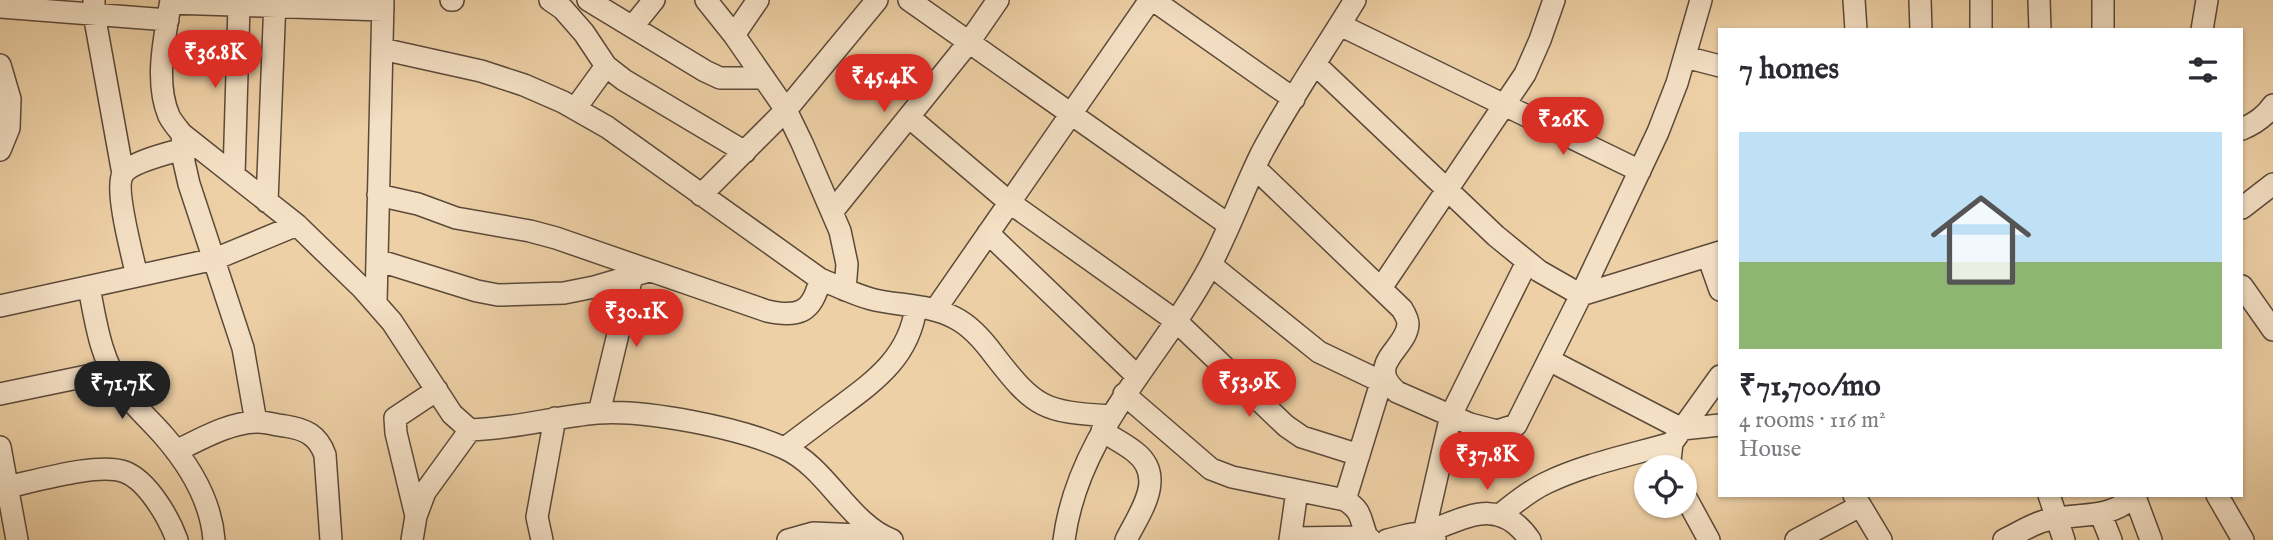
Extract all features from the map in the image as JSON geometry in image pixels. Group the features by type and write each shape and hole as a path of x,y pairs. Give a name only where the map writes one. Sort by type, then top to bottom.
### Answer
{"street":[{"path":"550,0 563,9 584,33 606,66 624,80 745,152"},
{"path":"588,0 720,78 764,78"},
{"path":"633,26 654,0"},
{"path":"706,0 786,110 840,231 847,264 845,290"},
{"path":"734,35 758,0"},
{"path":"701,195 786,110 877,0"},
{"path":"909,0 1229,225"},
{"path":"832,212 969,42 998,0"},
{"path":"785,449 863,391 890,365 925,309 988,233 1152,0 1294,99"},
{"path":"1381,288 1525,74 1553,0"},
{"path":"1211,265 1319,352 1383,378 1397,392 1470,424 1497,430 1516,425 1658,132 1685,57 1701,0"},
{"path":"1854,0 1856,28"},
{"path":"1920,0 1921,28"},
{"path":"1981,0 1981,28"},
{"path":"2039,0 2040,28"},
{"path":"2103,0 2103,28"},
{"path":"2202,28 2207,0"},
{"path":"1064,540 1079,478 1106,424 1211,265 1255,168 1352,1"},
{"path":"267,202 274,3"},
{"path":"0,7 170,7 274,3 383,5 376,303"},
{"path":"233,175 239,5"},
{"path":"94,7 123,174 121,200 137,276"},
{"path":"170,7 163,56 162,90 169,117 183,141 189,184 243,348 256,422"},
{"path":"1340,25 1640,171"},
{"path":"382,49 481,71 524,85 607,127 820,279 871,299 955,317 972,330 1019,388 1034,401 1051,409 1106,424 1147,465 1150,492 1126,540"},
{"path":"1685,57 1718,65"},
{"path":"0,65 10,99 9,128 1,146"},
{"path":"1316,65 1527,262 1581,295 1714,254 1718,278"},
{"path":"575,109 606,66"},
{"path":"2243,129 2269,112 2273,105"},
{"path":"909,117 1009,202 1176,321 1286,426 1302,437 1359,455"},
{"path":"183,141 233,175 297,225 331,256 392,322 452,414 470,430 499,429 599,413 643,414 738,433 785,449 813,468 862,519 888,538"},
{"path":"123,174 132,166 183,141"},
{"path":"1255,168 1381,288 1402,309 1409,322 1406,333 1387,363 1345,500"},
{"path":"2243,207 2273,184"},
{"path":"378,195 418,204 456,218 543,234 640,273 785,315 802,312 810,305 820,279"},
{"path":"0,306 215,259 297,225"},
{"path":"988,233 1137,376"},
{"path":"377,260 498,295 564,293 640,273"},
{"path":"1430,536 1451,415 1527,262"},
{"path":"599,413 640,273"},
{"path":"89,287 99,336 111,371 125,394 176,451 190,472 206,502 214,540"},
{"path":"2243,287 2273,330"},
{"path":"1549,360 1677,436"},
{"path":"0,394 111,371"},
{"path":"1671,455 1677,436 1718,379"},
{"path":"416,516 396,433 395,418 437,390"},
{"path":"1124,394 1211,469 1232,477 1345,500 1355,506 1375,539"},
{"path":"542,540 537,517 555,418"},
{"path":"176,451 215,433 256,422 304,430 313,435 321,443 325,455 331,540"},
{"path":"1501,514 1545,483 1677,436 1718,426"},
{"path":"412,540 416,516 425,492 470,430"},
{"path":"0,447 17,540"},
{"path":"7,487 83,471 106,469 125,472 140,483 159,505 177,540"},
{"path":"1297,491 1291,539 1430,536 1482,512 1501,514 1521,526 1530,540"},
{"path":"2050,497 2064,540"},
{"path":"2218,497 2243,540"},
{"path":"2004,540 2041,522 2074,515 2101,515 2128,498 2151,540"},
{"path":"1796,540 1857,501 1881,540"},
{"path":"2101,515 2111,540"},
{"path":"1697,518 1709,540"},
{"path":"787,540 813,533 888,538"}]}
